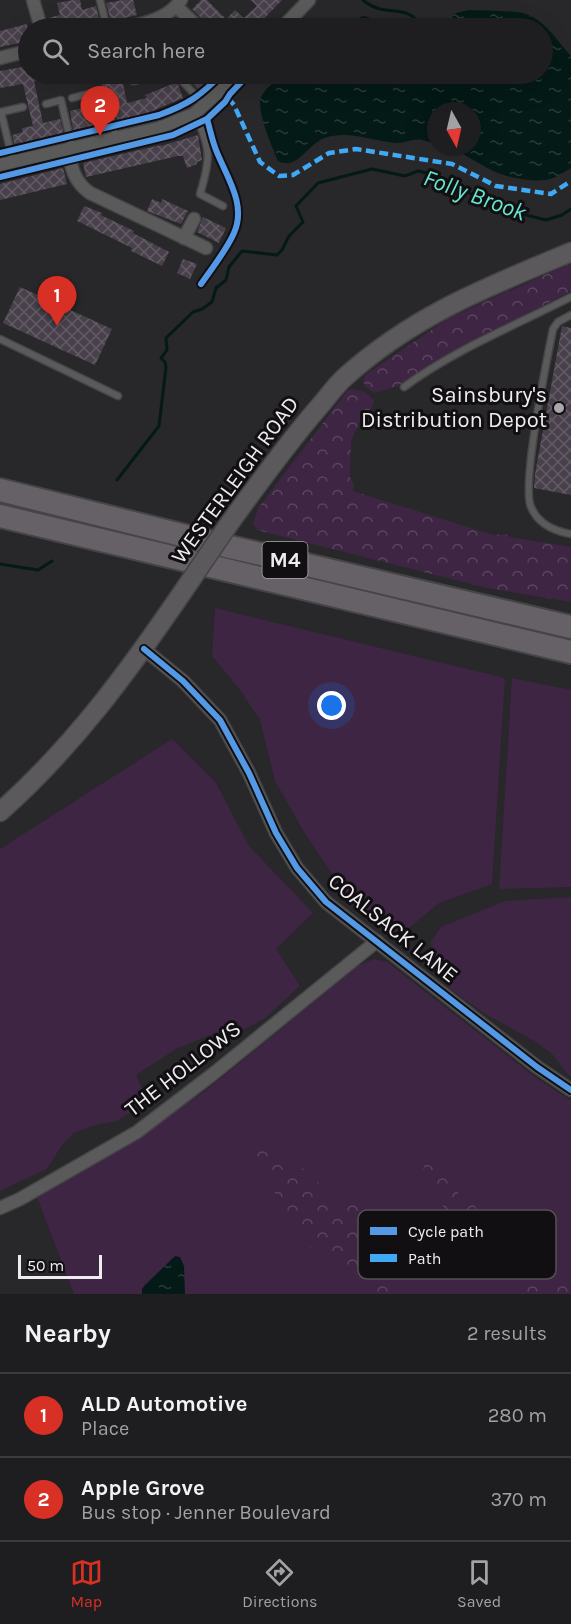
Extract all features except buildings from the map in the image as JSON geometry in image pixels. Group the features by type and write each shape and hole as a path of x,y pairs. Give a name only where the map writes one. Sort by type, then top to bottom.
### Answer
{"highway":[{"name":"M4","path":"0,490 571,627"},
{"name":"M4","path":"0,516 571,652"}],"street":[{"path":"33,0 38,18"},
{"path":"292,18 309,0"},
{"path":"159,18 179,3 191,18"},
{"path":"0,58 18,54"},
{"path":"0,165 159,128 194,114 228,84"},
{"path":"70,149 76,180 80,186 90,193 206,248"},
{"path":"184,238 194,219"},
{"name":"WESTERLEIGH ROAD","path":"0,813 36,780 92,718 144,649 273,463 343,379 372,354 421,320 446,306 571,252"},
{"name":"COALSACK LANE","path":"144,649 183,681 220,720 249,773 276,833 297,868 326,902 537,1067 571,1090"},
{"name":"THE HOLLOWS","path":"0,1208 20,1199 137,1132 213,1074 377,941"}],"lane":[{"path":"100,0 104,18"},
{"path":"185,84 205,105"},
{"path":"72,98 96,92 106,99 116,138"},
{"path":"46,104 61,100 70,149"},
{"path":"13,161 1,112 23,107"},
{"path":"194,114 207,146 209,162 200,194 223,206"},
{"path":"404,387 430,368 463,349 571,297"},
{"path":"571,315 558,322 553,329 533,442 528,495 530,507 545,525 559,532 571,534"},
{"path":"0,339 118,396"}],"green space":[{"path":"571,263 571,291 464,346 398,386 374,393 366,387 363,381 365,375 449,318"},
{"path":"348,390 365,392 374,400 372,408 362,417 351,441 350,477 354,484 353,491 493,535 506,534 510,537 571,547 571,602 487,588 257,530 253,523 259,507"},
{"path":"215,608 505,678 492,884 439,903 396,939 340,886 304,832 275,781 260,720 240,690 212,656"},
{"path":"512,678 571,690 571,887 499,889"},
{"path":"172,739 216,783 249,846 313,913 276,949 300,986 265,1018 241,1031 215,1033 176,1049 136,1075 145,1096 143,1105 117,1121 74,1133 62,1145 47,1169 0,1191 0,849"},
{"path":"571,897 571,1078 552,1054 536,1042 482,1012 449,988 430,943 441,927 505,901"},
{"path":"374,959 387,962 535,1077 571,1101 571,1294 74,1294 37,1197 203,1093 358,966"},
{"path":"269,1134 273,1153 301,1167 314,1178 322,1191 323,1204 339,1199 353,1199 365,1206 368,1210 358,1210 358,1279 389,1279 394,1294 367,1294 329,1255 310,1247 291,1223 265,1175 260,1159 251,1148 257,1139"},
{"path":"424,1163 446,1175 460,1196 470,1199 479,1210 445,1210 439,1197 423,1178"},
{"path":"555,1279 565,1286 571,1294 524,1294 522,1291 527,1280"}],"water":[{"path":"469,10 514,12 534,18 451,18 456,13"},
{"path":"553,35 571,56 571,168 559,176 532,180 493,171 466,156 481,156 481,102 427,102 427,141 412,140 395,143 351,136 333,136 319,141 297,160 285,163 278,161 265,129 261,97 271,84 553,84"},
{"path":"175,1256 180,1257 184,1266 185,1294 142,1294 145,1285"}],"waterway":[{"path":"363,0 380,9 402,12 413,18"},
{"name":"Folly Brook","path":"117,480 159,426 166,367 161,358 167,350 166,338 193,312 212,302 216,288 226,280 229,267 242,251 277,255 282,250 289,236 303,222 296,206 318,183 372,169 405,176 418,171 460,185 477,199 506,210 546,220 562,215 571,209"},
{"name":"Folly Brook","path":"0,564 38,570 52,561"}],"marked path":[{"path":"228,98 234,105 260,162 279,176 293,175 329,153 356,149 452,164 496,186 551,194 571,181"}],"cycle path":[{"path":"0,153 159,115 194,99 211,84"},
{"path":"0,177 173,135 207,119 240,84"},
{"path":"201,284 231,240 238,211 234,190 216,150 207,119"},
{"path":"144,649 183,681 220,720 249,773 276,833 297,868 326,902 537,1067 571,1090"}],"place":[{"name":"Apple Grove","path":"100,136"},
{"name":"ALD Automotive","path":"57,326"},
{"name":"Sainsbury's Distribution Depot","path":"559,408"}]}
